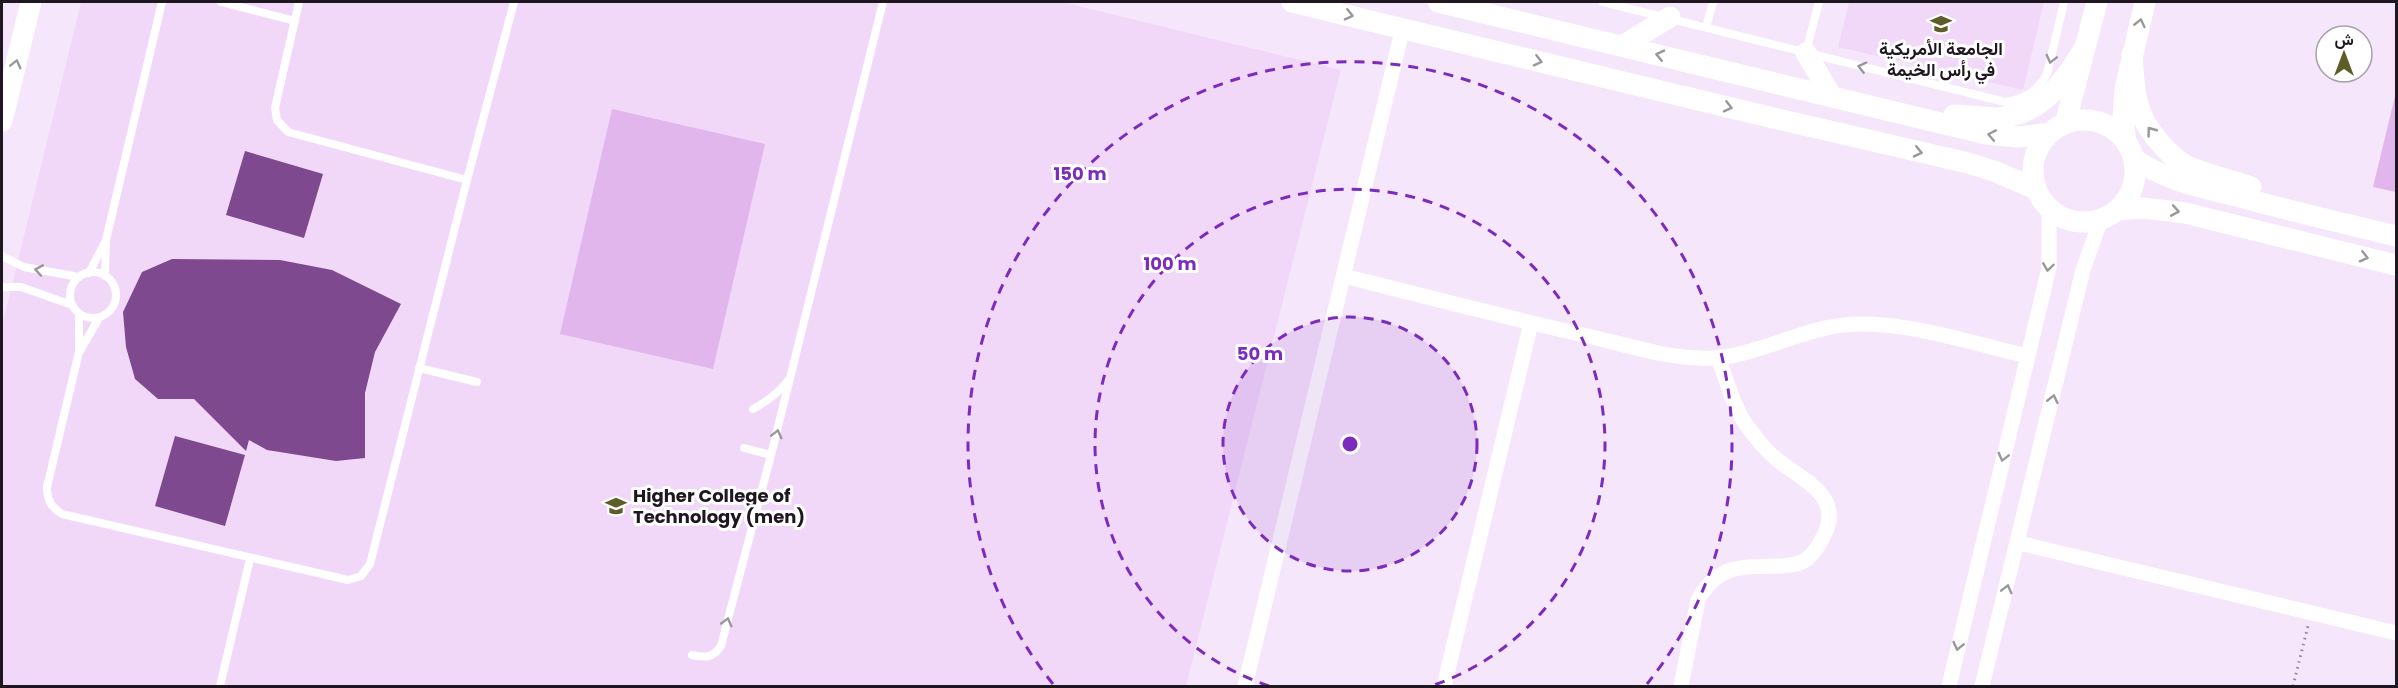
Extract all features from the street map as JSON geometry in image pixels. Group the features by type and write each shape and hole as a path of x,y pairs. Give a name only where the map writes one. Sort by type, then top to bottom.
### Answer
{"main road":[{"path":"2,121 31,2"},
{"path":"1292,2 1403,27 1725,107 1968,163 1994,171 2036,189"},
{"path":"1438,2 2002,136 2031,137 2082,120 2099,122 2114,130 2130,150 2151,170 2168,177 2290,211 2397,236"},
{"path":"2097,2 2085,47 2057,128 2040,145 2034,159 2033,174 2036,189 2049,208 2074,221 2087,222 2143,208 2186,213 2397,265"},
{"path":"2109,215 2127,199 2133,186 2135,172 2123,104 2145,2"},
{"path":"1622,46 1670,17"},
{"path":"1925,118 1959,115 1999,118 2019,114 2043,101 2055,91 2085,47"},
{"path":"1806,53 1832,97"},
{"path":"2132,54 2136,102 2142,119 2152,135 2172,155 2201,171 2253,188 2290,211"}],"street":[{"path":"1245,687 1403,27"},
{"path":"1949,687 2049,268 2049,208"},
{"path":"1983,687 2083,270 2109,215"},
{"path":"1344,276 1531,323 1681,357 1718,358 1741,354 1798,334 1851,324 1914,330 2027,357"},
{"path":"1444,687 1531,323"},
{"path":"1681,687 1696,606 1704,589 1723,573 1735,568 1795,565 1807,559 1818,546 1827,529 1827,508 1822,494 1811,483 1772,456 1746,424 1738,410 1718,358"},
{"path":"2019,543 2397,633"}],"lane":[{"path":"105,276 106,240 162,2"},
{"path":"221,2 295,21"},
{"path":"299,2 275,108 277,120 288,132 467,180"},
{"path":"79,314 79,352 47,487 50,504 62,514 250,559 348,580 362,576 370,564 514,2"},
{"path":"692,655 705,658 712,656 721,646 771,455 883,2"},
{"path":"1604,2 1994,100 2015,100 2034,91 2047,74 2064,2"},
{"path":"1707,27 1713,2"},
{"path":"1806,53 1820,2"},
{"path":"89,273 106,240"},
{"path":"2,256 24,267 79,277"},
{"path":"79,352 99,318 113,307 116,299 112,282 105,276 89,273 79,277 72,285 70,295 72,305 79,314 88,318 99,318"},
{"path":"2,287 21,287 72,305"},
{"path":"419,368 477,382"},
{"path":"753,409 768,401 782,389 791,375"},
{"path":"744,448 771,455"},
{"path":"220,687 250,559"}],"path":[{"path":"2293,687 2311,613"}],"shaded area":[{"name":"Higher College of Technology (men)","path":"81,2 1062,2 1341,70 1186,686 2,686 2,326"},
{"name":"الجامعة الأمريكية في رأس الخيمة","path":"1849,2 2044,2 2023,90 1838,47"},
{"path":"2396,92 2396,192 2373,187"},
{"path":"612,109 765,144 713,369 560,334"}],"building":[{"path":"245,151 323,174 304,238 226,215"},
{"path":"172,259 280,260 332,270 401,304 375,352 365,393 365,458 336,461 267,450 249,440 246,451 194,399 158,399 135,379 126,347 123,312 142,272"},
{"path":"175,436 245,455 225,526 155,506"}],"place":[{"name":"الجامعة الأمريكية في رأس الخيمة","path":"1941,24"},
{"name":"Higher College of Technology (men)","path":"616,506"}]}
